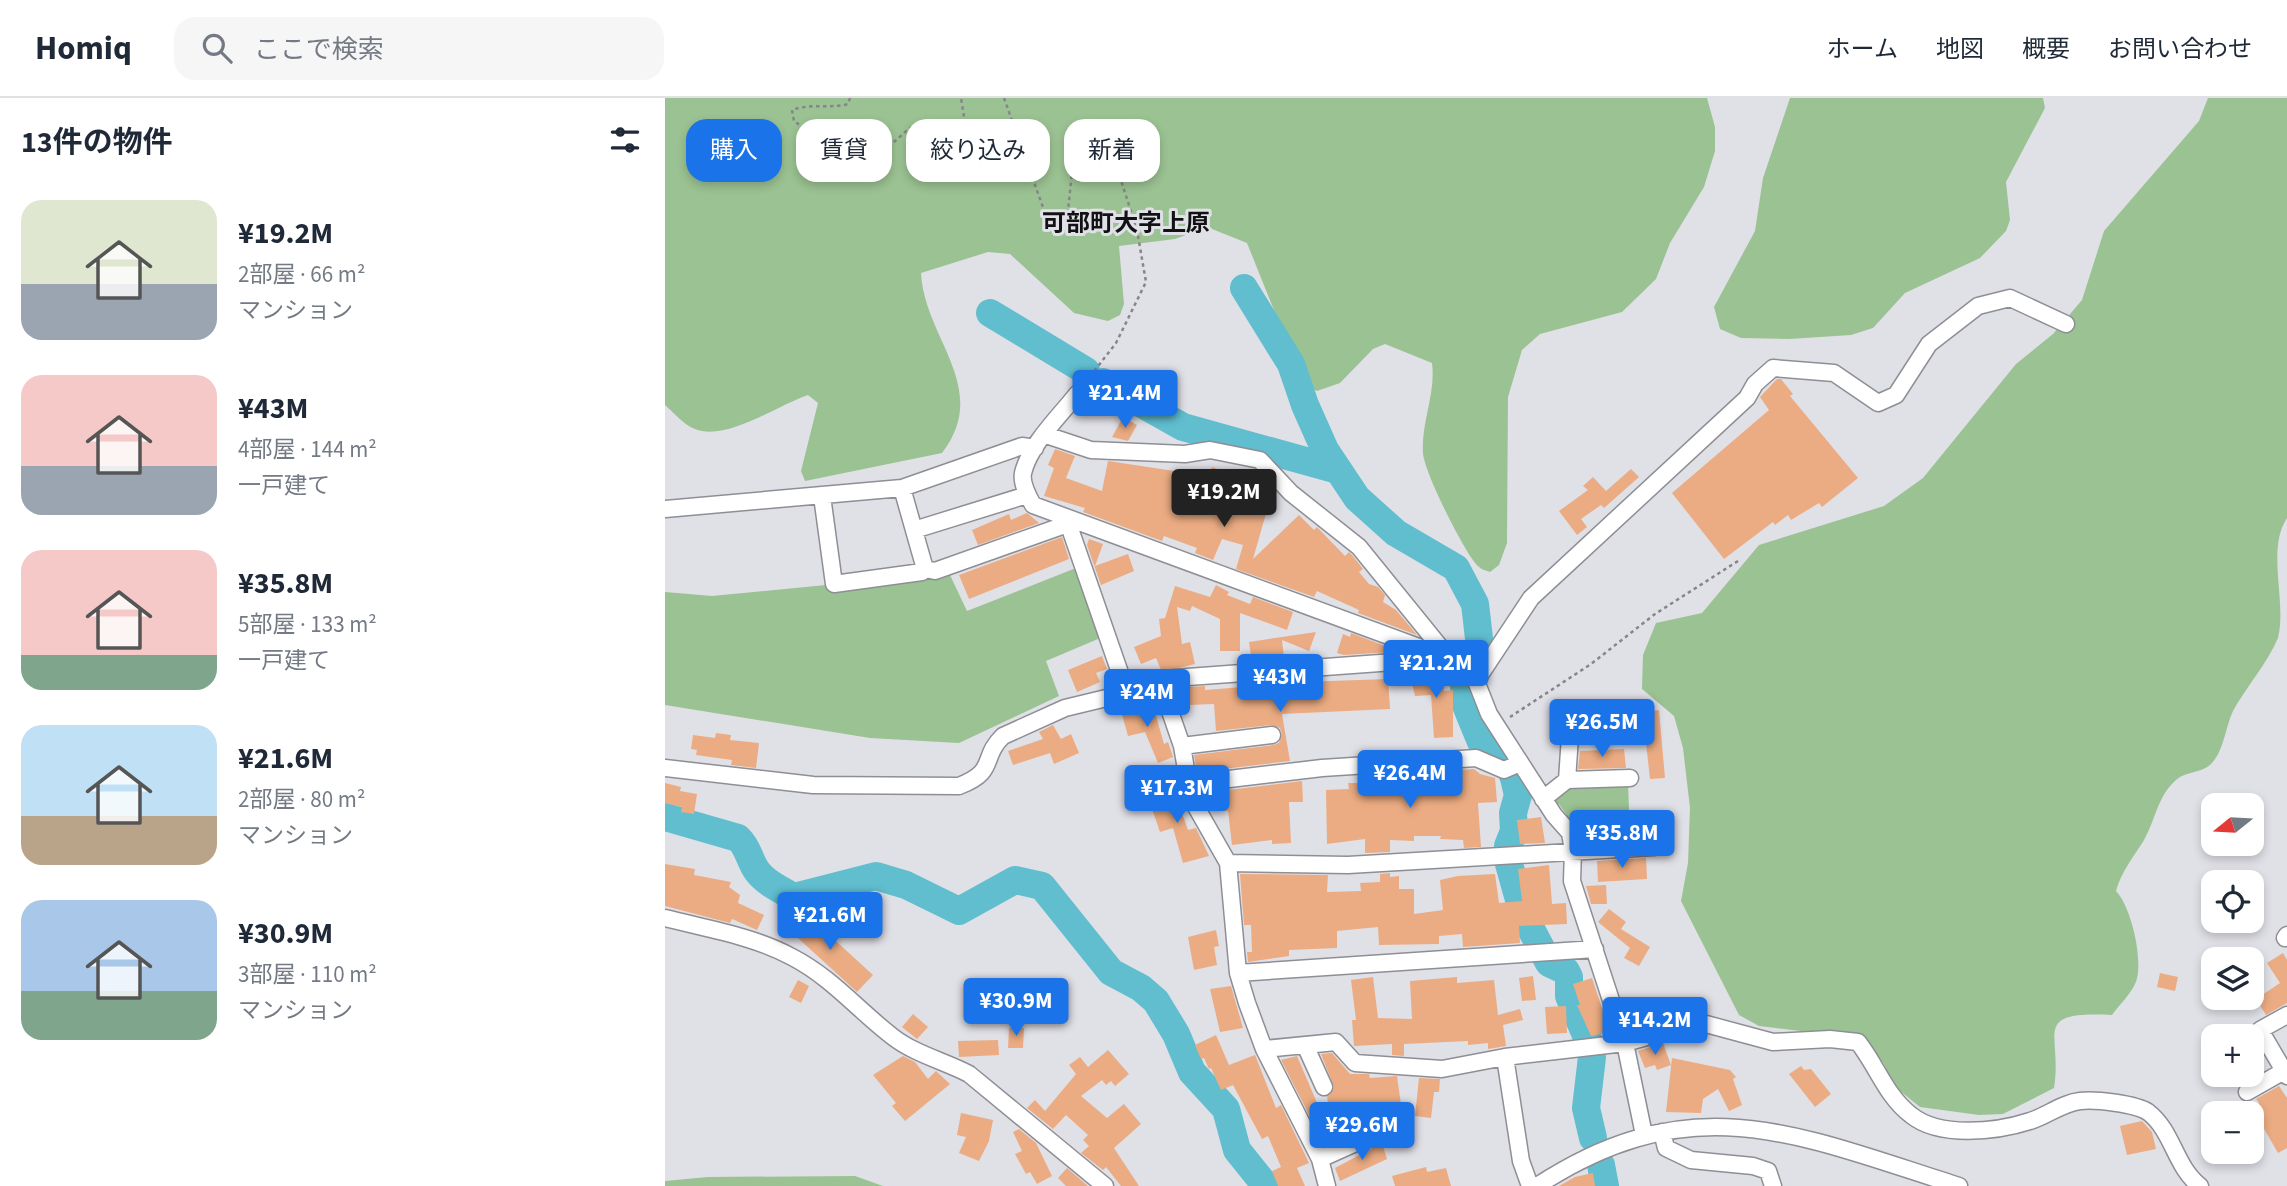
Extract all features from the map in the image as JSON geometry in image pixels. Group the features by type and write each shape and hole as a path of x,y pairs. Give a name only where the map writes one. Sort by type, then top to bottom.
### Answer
{"street":[{"path":"1471,676 1531,598 1747,398 1755,384 1773,368 1834,373 1878,404 1896,395 1929,344 1977,306 2010,298 2066,324"},
{"path":"1077,394 1041,441 1022,475 1027,495 1033,505 1067,520 1449,658"},
{"path":"665,509 902,488 1041,441 1091,450 1185,454 1210,450 1261,460 1291,493 1359,547 1449,658 1471,676 1514,766 1570,833 1573,850 1572,881 1625,1044 1644,1135"},
{"path":"902,488 925,569"},
{"path":"914,530 1027,495"},
{"path":"822,496 834,584 922,572 925,569"},
{"path":"925,569 935,572 1062,526 1067,520"},
{"path":"1067,520 1127,693"},
{"path":"665,768 813,785 959,786 976,780 986,770 995,743 1003,736 1065,708 1158,685 1174,678 1449,658"},
{"path":"1158,685 1162,688 1182,746 1191,797 1229,863 1238,973 1264,1049 1320,1159 1327,1186"},
{"path":"1567,780 1571,722 1576,717 1635,713"},
{"path":"1182,746 1272,735"},
{"path":"1187,784 1322,768 1476,758 1514,766"},
{"path":"1543,799 1567,780 1630,778"},
{"path":"1229,863 1348,865 1654,847"},
{"path":"665,918 753,940 793,957 834,985 894,1038 927,1057 944,1061 969,1074 1105,1186"},
{"path":"1238,973 1595,949"},
{"path":"2247,1092 2285,1073 2260,1030 2287,1015"},
{"path":"1264,1049 1336,1042 1355,1063 1442,1069 1505,1057 1625,1044 1679,1028 1706,1024 1773,1042 1830,1039 1858,1042 1871,1059 1887,1090 1910,1115 1930,1127 1955,1132 2029,1121 2079,1101 2117,1103 2147,1112 2166,1134 2177,1160 2200,1186"},
{"path":"1305,1045 1324,1087"},
{"path":"1505,1057 1521,1161 1530,1186"},
{"path":"1537,1186 1569,1165 1644,1135 1727,1126 1814,1140 1959,1186"},
{"path":"1662,1132 1666,1148 1691,1160 1753,1166 1768,1171 1773,1186"},
{"path":"1320,1159 1378,1133"}],"path":[{"path":"850,98 848,104 837,107 803,106 792,110 794,121 810,133 830,141 873,149 886,147 911,125 922,122 929,127 928,141 919,168 924,173 936,173 952,164 968,141 961,98"},
{"path":"1004,98 1049,217 1064,217 1068,211 1076,133 1090,129 1101,133 1118,171 1137,230 1146,282 1116,343 1077,394"},
{"path":"1496,726 1591,664 1655,614 1738,561"}],"green space":[{"path":"665,98 1707,98 1715,127 1715,151 1704,187 1670,243 1656,279 1622,312 1540,334 1522,350 1508,397 1507,543 1499,565 1490,572 1478,566 1462,543 1425,463 1423,442 1432,386 1432,363 1385,344 1373,349 1340,383 1317,391 1304,385 1247,243 1207,227 1175,239 1119,246 1124,304 1120,315 1108,321 1074,313 1010,254 988,252 921,273 925,297 958,385 960,407 956,429 942,453 805,481 801,471 818,403 808,395 736,427 708,432 683,422 665,405"},
{"path":"1790,98 2043,98 2045,108 2006,182 2010,220 2006,231 1980,258 1905,293 1873,328 1851,335 1789,339 1741,338 1720,329 1714,307 1755,231 1763,178"},
{"path":"2208,98 2287,98 2287,518 2278,545 2278,638 2233,711 2215,760 2206,768 2180,777 2170,787 2144,840 2118,884 2116,891 2127,909 2137,950 2138,975 2127,996 2112,1015 2069,1017 2060,1022 2055,1029 2054,1040 2054,1088 2003,1114 1979,1115 1920,1107 1894,1086 1884,1064 1859,1038 1759,1026 1739,1015 1681,901 1688,863 1690,808 1683,748 1674,716 1642,689 1643,655 1656,623 1702,613 1759,545 1884,506 1923,478 2016,364 2053,334 2082,300 2104,231 2199,121"},
{"path":"1076,568 1105,636 1046,661 1059,696 959,743 870,738 665,705 665,592 712,596 949,573 967,611"},
{"path":"1628,782 1630,837 1627,841 1585,842 1559,804 1555,806 1556,799 1571,785"},
{"path":"855,1176 883,1186 665,1186 665,1181 708,1177"}],"building":[{"path":"1777,379 1781,379 1793,394 1790,396 1858,478 1822,507 1819,503 1791,520 1788,515 1775,525 1773,522 1724,559 1672,493 1769,410 1760,397"},
{"path":"1123,417 1137,425 1128,441 1112,437"},
{"path":"1055,449 1075,456 1066,478 1102,491 1108,461 1181,472 1175,498 1197,506 1212,467 1255,483 1255,480 1267,483 1273,489 1253,559 1299,515 1314,530 1317,527 1345,556 1349,552 1352,555 1363,569 1359,572 1369,584 1378,587 1385,595 1383,602 1396,610 1417,635 1358,613 1359,610 1317,591 1314,597 1236,569 1243,545 1222,539 1213,560 1195,553 1197,548 1164,536 1162,541 1083,512 1085,508 1044,496 1054,468 1048,465"},
{"path":"1631,469 1639,477 1604,508 1601,505 1581,519 1587,527 1577,535 1559,511 1588,490 1583,486 1593,477 1606,491"},
{"path":"1027,513 1039,523 978,545 972,530 1009,514 1011,520"},
{"path":"1062,537 1069,559 969,599 959,575"},
{"path":"1089,539 1103,544 1095,566 1128,554 1134,571 1101,585 1087,545"},
{"path":"1216,585 1229,592 1227,595 1250,604 1253,597 1293,612 1287,630 1240,613 1240,651 1220,651 1220,619 1192,606 1190,611 1177,607 1182,644 1190,642 1195,664 1162,672 1156,658 1141,664 1134,647 1161,636 1159,619 1165,618 1175,586 1210,597"},
{"path":"1316,632 1309,651 1282,640 1284,658 1252,662 1249,642"},
{"path":"1351,633 1393,649 1392,652 1344,655 1337,653 1343,634 1350,637"},
{"path":"1102,656 1107,669 1096,673 1100,682 1077,692 1068,670"},
{"path":"1443,671 1444,691 1453,690 1453,737 1434,738 1431,695 1415,696 1411,678 1398,673"},
{"path":"1388,679 1390,709 1282,714 1290,761 1197,772 1194,755 1273,745 1279,743 1282,734 1280,728 1271,725 1216,731 1214,704 1189,705 1189,687 1205,686 1205,690 1255,686 1256,696 1301,690 1300,682"},
{"path":"1152,702 1164,744 1168,742 1173,757 1158,763 1145,732 1128,736 1121,711"},
{"path":"1659,710 1665,778 1650,779 1644,725 1648,725 1646,712"},
{"path":"1053,725 1061,739 1071,734 1079,753 1054,764 1050,753 1013,765 1008,751 1043,739 1039,732"},
{"path":"716,733 731,735 730,740 759,743 756,768 731,765 732,760 696,755 697,750 691,749 693,735 715,738"},
{"path":"1624,749 1626,768 1578,769 1580,751"},
{"path":"1474,769 1480,774 1495,778 1497,802 1478,803 1481,847 1464,848 1463,840 1440,839 1441,836 1414,836 1414,841 1390,840 1390,852 1365,853 1365,839 1327,844 1326,790 1349,789 1348,783 1435,783 1434,772"},
{"path":"1302,781 1303,802 1289,802 1291,843 1272,844 1272,840 1232,845 1228,811 1211,811 1208,806 1207,800 1229,799 1228,790"},
{"path":"665,783 681,787 680,791 697,794 694,814 681,812 682,807 665,803"},
{"path":"1173,788 1188,830 1196,828 1209,856 1183,863 1173,828 1160,832 1148,797"},
{"path":"1541,817 1545,843 1520,844 1517,820"},
{"path":"1646,858 1647,879 1598,882 1597,861"},
{"path":"665,864 695,869 694,875 731,882 729,887 740,895 738,903 764,915 757,930 732,919 730,923 665,906"},
{"path":"1549,865 1552,904 1566,903 1567,924 1519,926 1520,943 1463,947 1462,934 1439,936 1439,944 1379,945 1378,927 1337,931 1337,948 1289,950 1289,956 1248,962 1247,952 1252,952 1251,925 1244,925 1240,874 1328,875 1327,892 1361,891 1360,883 1380,882 1380,874 1390,873 1390,877 1399,876 1399,889 1414,889 1414,914 1443,910 1440,880 1458,876 1495,874 1499,903 1522,901 1518,869"},
{"path":"1606,885 1607,904 1591,904 1586,886"},
{"path":"1609,909 1626,922 1621,929 1650,947 1639,966 1624,958 1630,948 1598,922"},
{"path":"803,911 873,975 857,992 787,928"},
{"path":"1216,930 1219,946 1214,947 1217,965 1194,970 1188,937"},
{"path":"2283,953 2287,960 2287,1003 2266,1015 2263,1010 2264,994 2280,983 2267,963"},
{"path":"2160,973 2178,977 2175,991 2157,987"},
{"path":"1533,976 1536,1000 1522,1001 1519,978"},
{"path":"1373,977 1378,1018 1412,1019 1410,981 1457,977 1457,983 1494,980 1498,1015 1520,1009 1523,1020 1503,1025 1506,1046 1488,1049 1488,1043 1468,1045 1468,1041 1404,1044 1404,1056 1392,1055 1392,1044 1354,1046 1352,1020 1356,1020 1351,980"},
{"path":"1592,978 1610,1032 1591,1036 1577,1005 1580,1005 1573,984"},
{"path":"798,980 809,986 801,1003 789,997"},
{"path":"1231,986 1243,1028 1220,1032 1210,989"},
{"path":"1566,1006 1567,1033 1547,1034 1545,1007"},
{"path":"913,1014 928,1027 917,1039 902,1027"},
{"path":"1009,1028 1024,1028 1023,1048 1008,1048"},
{"path":"1216,1035 1229,1065 1255,1055 1276,1108 1281,1105 1309,1163 1297,1168 1305,1186 1278,1186 1272,1171 1281,1167 1268,1136 1262,1139 1233,1085 1221,1090 1211,1068 1209,1069 1204,1058 1201,1059 1195,1045"},
{"path":"998,1040 999,1055 959,1057 958,1041"},
{"path":"1663,1043 1671,1065 1657,1070 1655,1065 1645,1068 1638,1051"},
{"path":"1108,1050 1129,1074 1115,1086 1111,1081 1106,1085 1102,1080 1081,1096 1107,1118 1124,1104 1141,1124 1114,1148 1139,1186 1121,1186 1106,1167 1103,1170 1081,1153 1089,1146 1083,1140 1088,1135 1066,1115 1053,1129 1027,1108 1035,1100 1045,1111 1076,1074 1069,1065 1080,1057 1088,1067"},
{"path":"1332,1053 1350,1074 1369,1074 1370,1078 1397,1076 1404,1126 1387,1128 1384,1124 1374,1123 1334,1140 1327,1097 1334,1087 1321,1054"},
{"path":"903,1056 915,1062 928,1079 936,1071 950,1084 905,1121 892,1106 896,1103 873,1075"},
{"path":"1297,1056 1333,1140 1324,1144 1281,1060"},
{"path":"1672,1058 1730,1070 1736,1077 1733,1079 1742,1105 1729,1111 1718,1089 1703,1099 1701,1113 1666,1112"},
{"path":"1801,1066 1804,1070 1811,1069 1831,1094 1815,1107 1789,1074"},
{"path":"1419,1078 1440,1079 1439,1092 1434,1092 1431,1118 1415,1116"},
{"path":"2279,1086 2287,1098 2287,1148 2278,1153 2264,1129 2264,1101 2256,1099"},
{"path":"961,1113 993,1120 989,1141 979,1161 959,1153 966,1137 957,1135"},
{"path":"2142,1121 2152,1132 2156,1149 2127,1155 2120,1126"},
{"path":"1019,1129 1036,1143 1052,1176 1037,1184 1030,1172 1026,1174 1015,1154 1022,1151 1013,1132"},
{"path":"1382,1143 1387,1159 1340,1181 1335,1168"},
{"path":"1426,1167 1427,1172 1446,1168 1451,1186 1395,1186 1392,1176"},
{"path":"1067,1168 1088,1186 1066,1186 1058,1178"},
{"path":"1593,1173 1595,1186 1559,1186 1575,1177"}],"waterway":[{"path":"1244,288 1291,364 1325,450 1357,498 1396,533 1456,568 1475,604 1480,647 1464,684 1465,703 1481,742 1508,761 1514,778 1518,795 1513,813 1514,831 1508,846 1509,864 1523,914 1549,963 1566,971 1569,977 1569,996 1589,1042 1592,1057 1586,1108 1593,1138"},
{"path":"990,313 1086,371"},
{"path":"1103,382 1183,427 1338,470"},
{"path":"665,817 738,838 761,875 794,897 876,876 906,885 959,911 1015,880 1042,886 1111,972 1141,988 1156,1001 1176,1034 1192,1072 1226,1109 1237,1150 1266,1186"},
{"path":"1601,1165 1605,1186"}],"district":[{"name":"可部町大字上原","path":"1126,223"}]}
